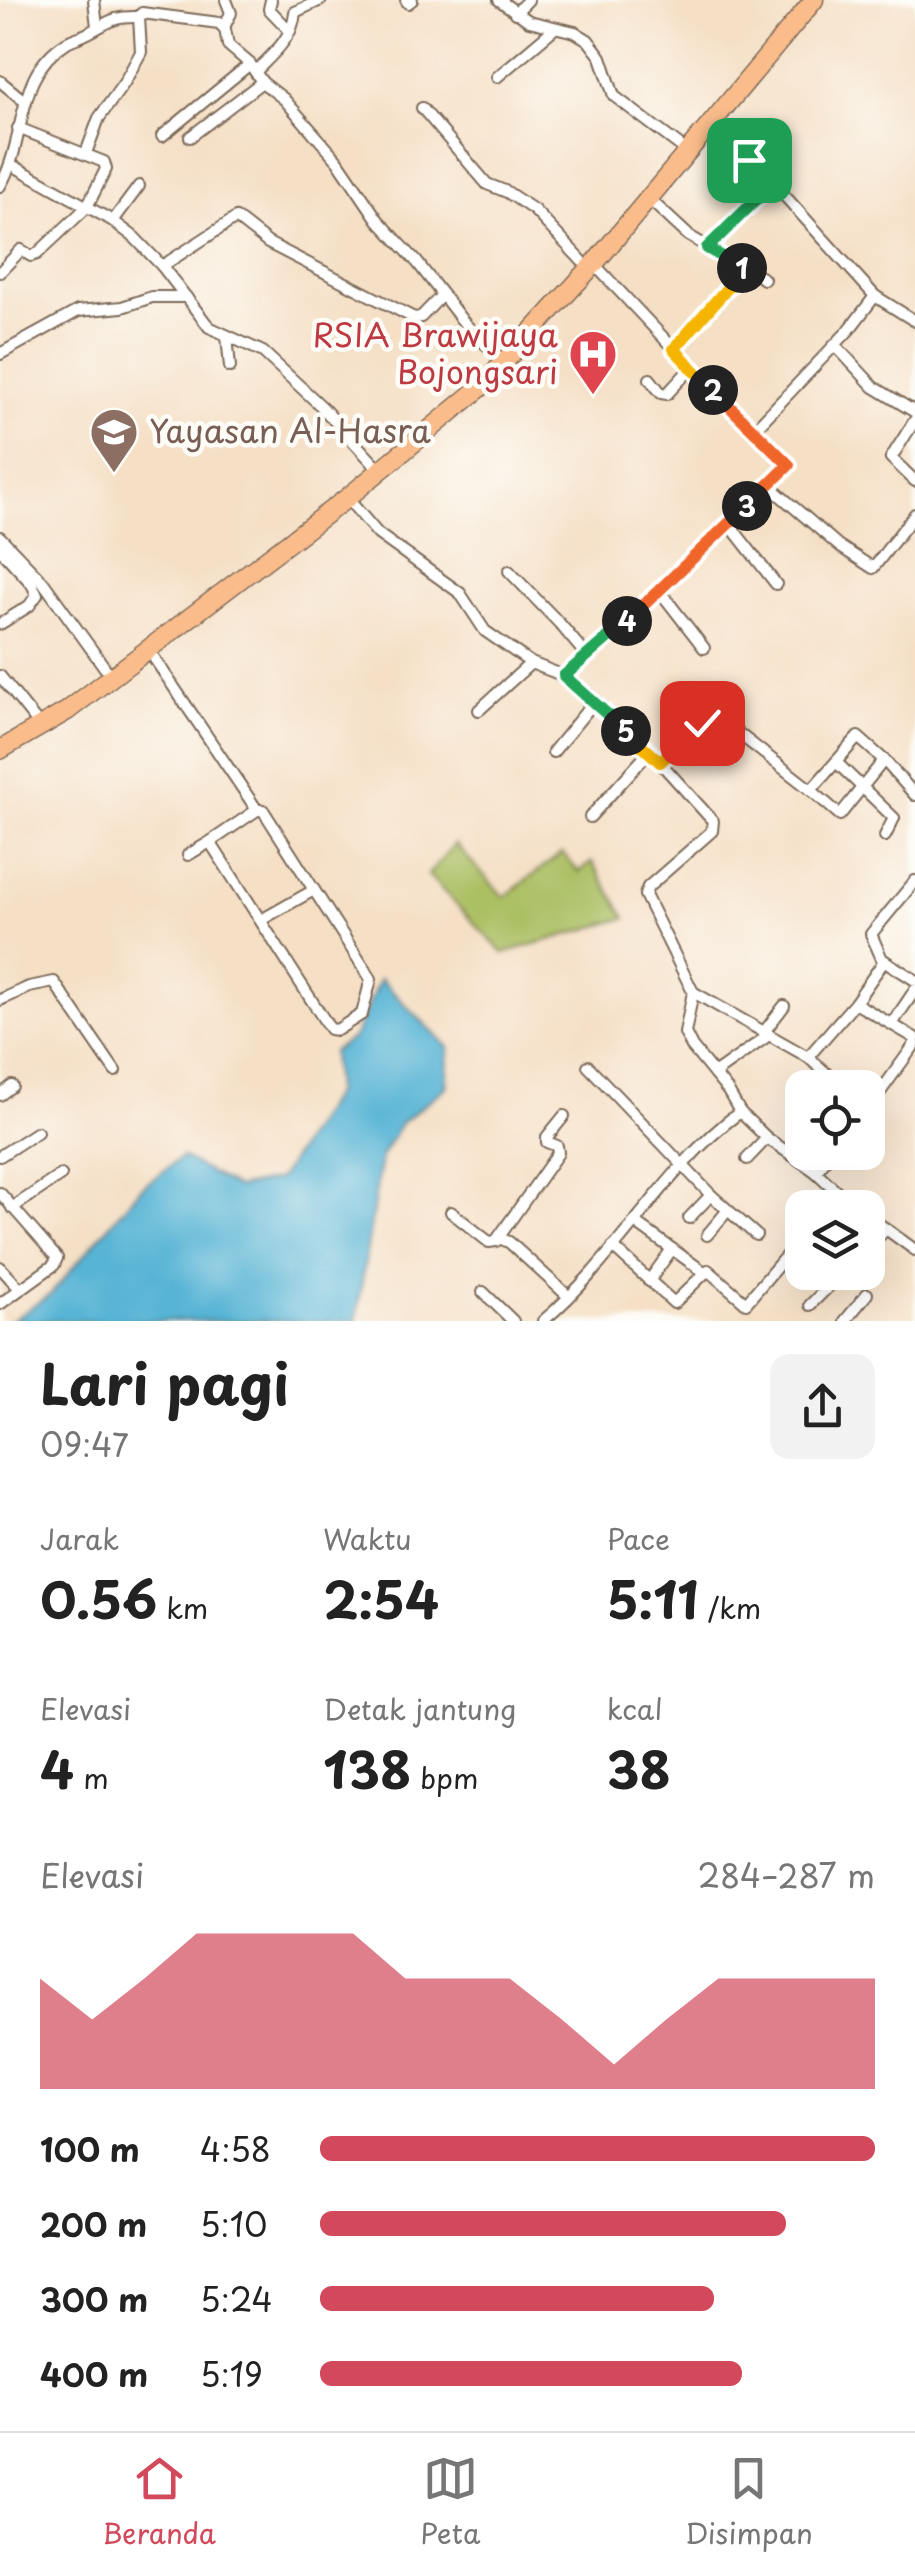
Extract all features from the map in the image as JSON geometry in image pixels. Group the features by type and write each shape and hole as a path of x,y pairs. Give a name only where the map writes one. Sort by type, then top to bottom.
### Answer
{"highway":[{"path":"588,263 802,0"},
{"path":"0,750 105,668 347,498 445,419 648,198 683,148 708,128 814,0"},
{"path":"0,738 67,711 148,650 211,594 376,465 501,360"}],"street":[{"path":"94,0 97,27"},
{"path":"226,0 231,14 224,27 226,43 280,95 338,161 378,220 501,360"},
{"path":"271,0 269,9 290,31"},
{"path":"190,137 256,72 290,31 295,12 320,0"},
{"path":"498,0 534,23 575,32 593,44 614,96 683,148"},
{"path":"514,13 528,0"},
{"path":"86,153 99,118 141,52 142,13 217,22 224,27"},
{"path":"0,186 12,165 23,100 50,56 112,18 140,17"},
{"path":"497,77 555,28"},
{"path":"162,136 181,117 256,72"},
{"path":"0,81 23,100"},
{"path":"422,108 487,184 534,210 789,465 564,676"},
{"path":"0,272 21,250 31,256 36,254 87,207 106,165 86,153 18,128"},
{"path":"708,128 740,151 773,183 875,296 915,321"},
{"path":"12,165 113,222 162,266 209,327 262,352 322,406 376,465"},
{"path":"707,248 773,183"},
{"path":"113,222 139,186"},
{"path":"648,198 707,248 764,279"},
{"path":"162,266 236,218 268,242 414,318 442,295"},
{"path":"674,349 744,269"},
{"path":"754,429 875,296"},
{"path":"0,354 78,311 122,307 152,297 186,298"},
{"path":"227,336 230,367"},
{"path":"835,344 874,386 915,412"},
{"path":"650,379 666,395 691,368"},
{"path":"915,420 891,458 915,481"},
{"path":"768,485 839,546 872,568 915,514"},
{"path":"347,498 378,534 460,593 485,632 531,663 564,676 650,751 713,821 714,826 648,887 645,895 693,992 808,1056 823,1070"},
{"path":"728,524 776,584"},
{"path":"0,537 43,582 105,668"},
{"path":"0,549 32,584 37,596 29,606 0,624"},
{"path":"509,571 586,656"},
{"path":"659,590 704,648"},
{"path":"148,650 258,810"},
{"path":"479,710 531,663"},
{"path":"0,676 36,723"},
{"path":"553,752 594,702"},
{"path":"660,762 702,723 720,719 840,815 884,760"},
{"path":"811,790 857,737 915,795"},
{"path":"590,817 650,751"},
{"path":"836,762 894,818 885,836"},
{"path":"188,855 258,810 264,810 372,982 362,1014 337,1030 330,1029 210,842"},
{"path":"915,881 871,934 876,952 915,980"},
{"path":"262,920 314,890"},
{"path":"808,1056 855,1003 884,960"},
{"path":"0,1000 29,986 54,982 114,1071"},
{"path":"892,1024 915,990"},
{"path":"693,992 685,1032 692,1047 740,1112 835,1190"},
{"path":"855,1003 915,1041 885,1083"},
{"path":"714,1074 767,1033 784,1006"},
{"path":"588,1066 682,1166 756,1235"},
{"path":"0,1095 12,1086"},
{"path":"543,1321 636,1223 716,1129 740,1112"},
{"path":"451,1212 489,1242 499,1238 558,1152 557,1146 546,1140 564,1116"},
{"path":"0,1156 38,1132"},
{"path":"748,1160 767,1138"},
{"path":"12,1208 61,1174"},
{"path":"0,1193 56,1258 54,1265 0,1304"},
{"path":"689,1218 711,1195"},
{"path":"707,1235 728,1210"},
{"path":"636,1223 704,1272"},
{"path":"886,1229 915,1250"},
{"path":"499,1238 509,1242 568,1296"},
{"path":"613,1247 674,1303 708,1270 746,1303 785,1257"},
{"path":"649,1281 672,1249"},
{"path":"0,1267 20,1289"},
{"path":"810,1305 825,1290"},
{"path":"482,1292 513,1321"},
{"path":"851,1319 867,1294"},
{"path":"555,1311 564,1321"}],"green space":[{"path":"455,844 504,897 562,853 579,872 592,862 626,918 503,953 428,875"}],"water":[{"path":"380,979 449,1048 446,1087 401,1123 381,1157 356,1321 11,1321 51,1294 141,1188 182,1157 237,1188 279,1179 335,1092 332,1052 354,1037"}],"place":[{"name":"RSIA Brawijaya Bojongsari","path":"593,396"},
{"name":"Yayasan Al-Hasra","path":"114,474"}],"route":[{"path":"702,723 660,762 564,676 637,613 789,465 674,349 744,269 707,248 773,183 749,160"}]}
